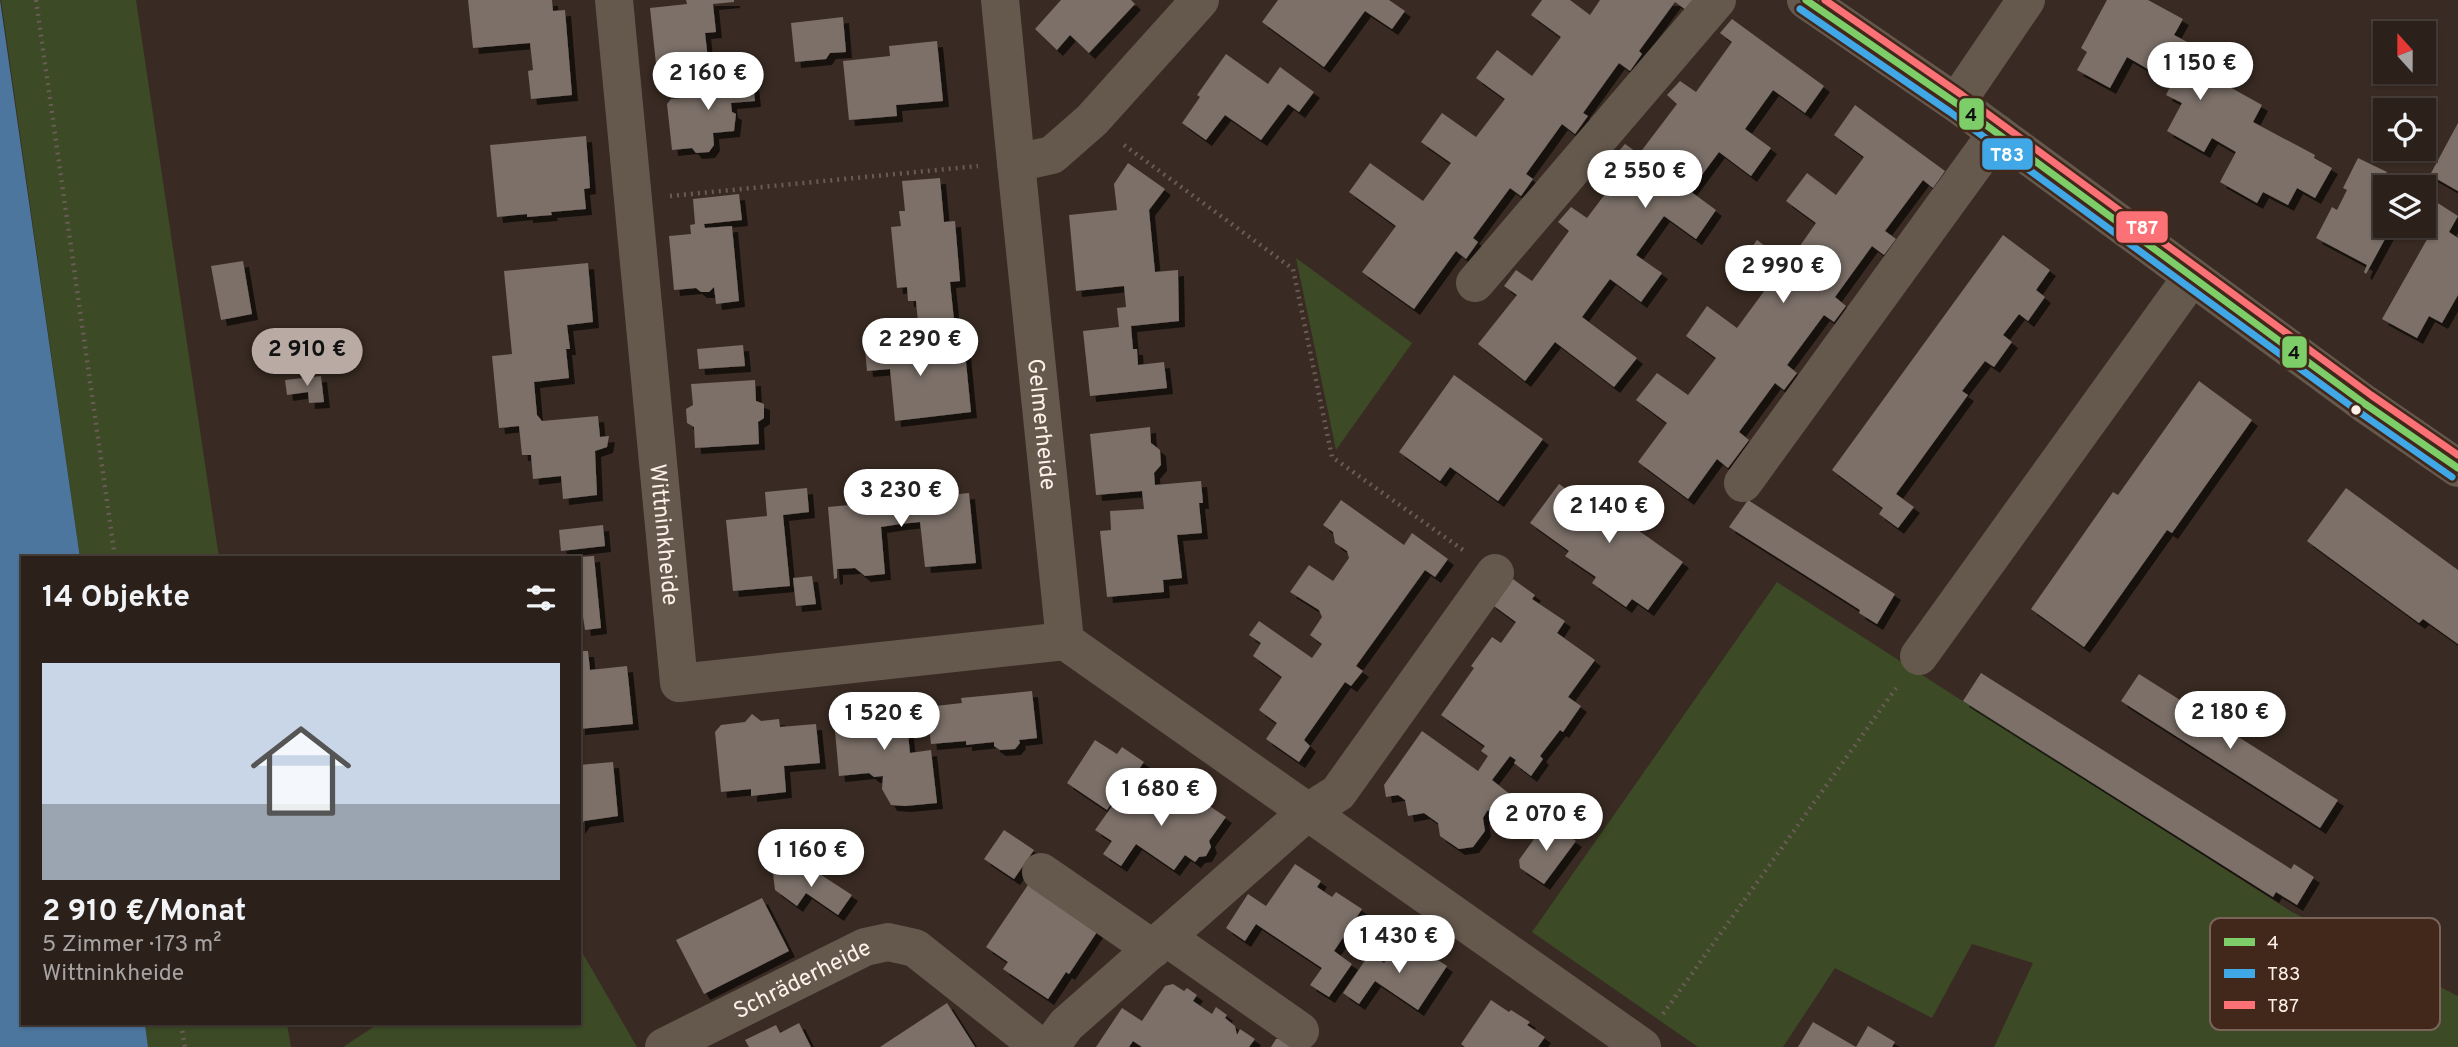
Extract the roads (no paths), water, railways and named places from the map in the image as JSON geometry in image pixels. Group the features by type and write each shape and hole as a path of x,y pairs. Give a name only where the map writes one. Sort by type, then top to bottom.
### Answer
{"street":[{"name":"Wittninkheide","path":"614,0 678,683 1065,641"},
{"name":"Gelmerheide","path":"1000,0 1065,641"},
{"path":"1016,163 1052,156 1092,120 1200,0"},
{"path":"1475,283 1717,0"},
{"path":"1806,0 1956,103 2365,404 2457,463"},
{"path":"1956,103 2026,0"},
{"path":"1743,483 1997,133"},
{"path":"1919,656 2191,278"},
{"path":"1050,1047 1066,1025 1306,813 1338,793 1494,573"},
{"path":"1065,641 1641,1047"},
{"path":"1041,872 1300,1031"},
{"name":"Schräderheide","path":"664,1047 865,947 888,942 915,948 1040,1047"}],"water":[{"path":"0,0 80,556 21,556 21,1025 145,1025 148,1047 0,1047"}]}
